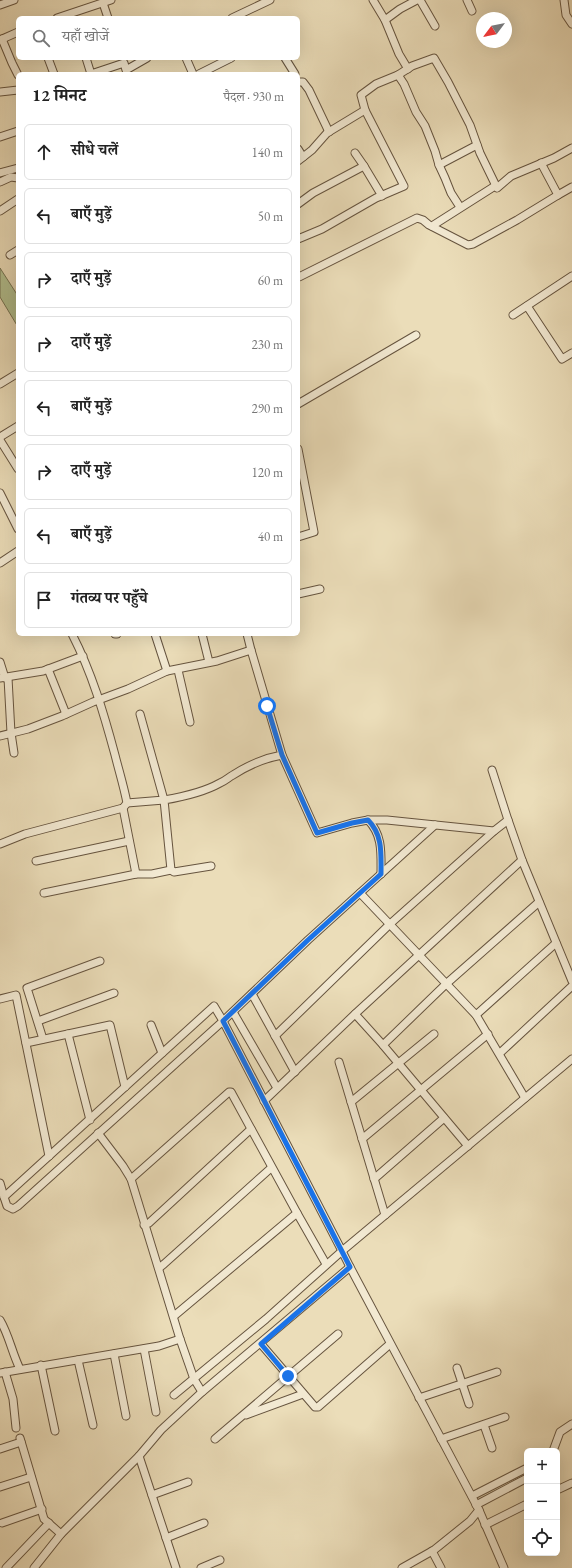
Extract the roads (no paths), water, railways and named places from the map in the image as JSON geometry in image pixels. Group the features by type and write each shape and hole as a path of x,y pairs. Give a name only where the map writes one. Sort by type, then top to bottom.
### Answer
{"street":[{"path":"0,6 14,0"},
{"path":"72,15 111,0"},
{"path":"236,16 270,0"},
{"path":"373,0 385,20 399,54 408,69"},
{"path":"385,20 418,0 435,26"},
{"path":"467,0 472,11"},
{"path":"564,0 566,15 572,24"},
{"path":"103,3 107,16"},
{"path":"16,33 1,39 16,72"},
{"path":"300,238 322,229 382,196 404,186 366,110 361,95 376,84 434,58 470,125 490,178 495,186"},
{"path":"49,60 53,72"},
{"path":"87,60 90,72"},
{"path":"100,72 125,66 142,60"},
{"path":"187,60 192,72"},
{"path":"203,72 227,60"},
{"path":"286,60 294,72"},
{"path":"213,67 216,72"},
{"path":"398,75 404,84 416,112 425,126 451,193 460,207"},
{"path":"300,82 303,82 309,90 329,132"},
{"path":"0,92 16,90"},
{"path":"300,159 312,150 329,132 366,110"},
{"path":"0,137 16,132"},
{"path":"439,165 477,145"},
{"path":"432,226 495,186 497,188 511,176 554,158 572,148"},
{"path":"355,153 382,196"},
{"path":"541,163 558,195"},
{"path":"300,203 364,166"},
{"path":"0,173 16,169"},
{"path":"0,182 11,177 16,178"},
{"path":"300,276 417,218 424,220 432,226 468,245 517,220 572,187"},
{"path":"0,211 16,201"},
{"path":"10,255 16,251"},
{"path":"513,315 572,276"},
{"path":"527,306 562,359 572,353"},
{"path":"300,403 416,335"},
{"path":"0,384 16,374"},
{"path":"16,427 0,439 16,466"},
{"path":"300,459 314,532 300,536"},
{"path":"0,495 16,525"},
{"path":"0,563 16,552"},
{"path":"300,594 320,589"},
{"path":"73,636 83,656 109,730 125,806 136,874"},
{"path":"156,636 168,671"},
{"path":"202,636 209,662"},
{"path":"248,636 282,755 317,833 368,820 387,820 494,830"},
{"path":"0,736 28,729 99,700 128,690 168,671 178,670 251,650"},
{"path":"4,678 48,669 83,656"},
{"path":"0,662 4,678 14,753"},
{"path":"48,669 66,714"},
{"path":"178,670 190,722"},
{"path":"140,714 164,800 171,870"},
{"path":"0,844 26,834 125,806 164,800 207,789 221,783 248,767 273,756 282,755"},
{"path":"492,770 522,860 572,981"},
{"path":"368,820 374,826 380,842 381,874"},
{"path":"275,1036 390,924 494,830 508,820"},
{"path":"0,1183 7,1206 13,1209 17,1208 233,1012 435,825"},
{"path":"36,861 130,842"},
{"path":"264,1101 355,1014 522,860"},
{"path":"44,893 136,874 152,874 171,870 174,872 211,866"},
{"path":"360,893 476,1015 500,1053 525,1098"},
{"path":"383,1045 446,984 539,902"},
{"path":"476,1015 556,943"},
{"path":"43,1039 27,988 100,961"},
{"path":"500,1053 572,986"},
{"path":"38,1021 114,993"},
{"path":"252,994 295,1072"},
{"path":"0,999 16,995 49,1156"},
{"path":"4,1197 214,1006 390,1344 472,1496 504,1568"},
{"path":"233,1012 277,1088"},
{"path":"355,1014 468,1146"},
{"path":"26,1043 110,1025 126,1087"},
{"path":"150,1025 162,1053"},
{"path":"68,1034 90,1120"},
{"path":"351,1102 434,1034"},
{"path":"362,1139 488,1034"},
{"path":"174,1396 266,1319 326,1264 572,1059"},
{"path":"339,1062 385,1215"},
{"path":"131,1179 227,1093 231,1092 271,1168 326,1264"},
{"path":"374,1179 444,1118"},
{"path":"144,1225 149,1223 251,1129"},
{"path":"98,1133 131,1179 180,1339 194,1379 202,1392"},
{"path":"159,1268 271,1168"},
{"path":"174,1316 297,1213"},
{"path":"34,1568 61,1534 138,1456 161,1430 202,1392 261,1344 350,1267"},
{"path":"0,1320 20,1369"},
{"path":"216,1439 338,1334"},
{"path":"16,1428 13,1399 3,1373 41,1365 144,1349 180,1339"},
{"path":"261,1344 315,1407 318,1407 390,1344"},
{"path":"144,1349 156,1412"},
{"path":"114,1354 126,1416"},
{"path":"78,1360 93,1425"},
{"path":"41,1365 55,1431"},
{"path":"457,1368 469,1404"},
{"path":"419,1398 463,1385 496,1372"},
{"path":"242,1416 303,1394"},
{"path":"441,1439 506,1417"},
{"path":"554,1448 560,1432 572,1424"},
{"path":"484,1425 492,1448"},
{"path":"0,1449 21,1440 44,1519 61,1534"},
{"path":"138,1456 176,1568"},
{"path":"472,1496 524,1470"},
{"path":"0,1487 31,1477"},
{"path":"402,1568 432,1551 470,1521 477,1508 524,1480"},
{"path":"152,1496 188,1482"},
{"path":"560,1489 572,1483"},
{"path":"485,1525 524,1506"},
{"path":"2,1522 42,1509"},
{"path":"6,1568 49,1523"},
{"path":"166,1538 204,1523"},
{"path":"432,1551 441,1568"},
{"path":"201,1568 220,1560"}]}
